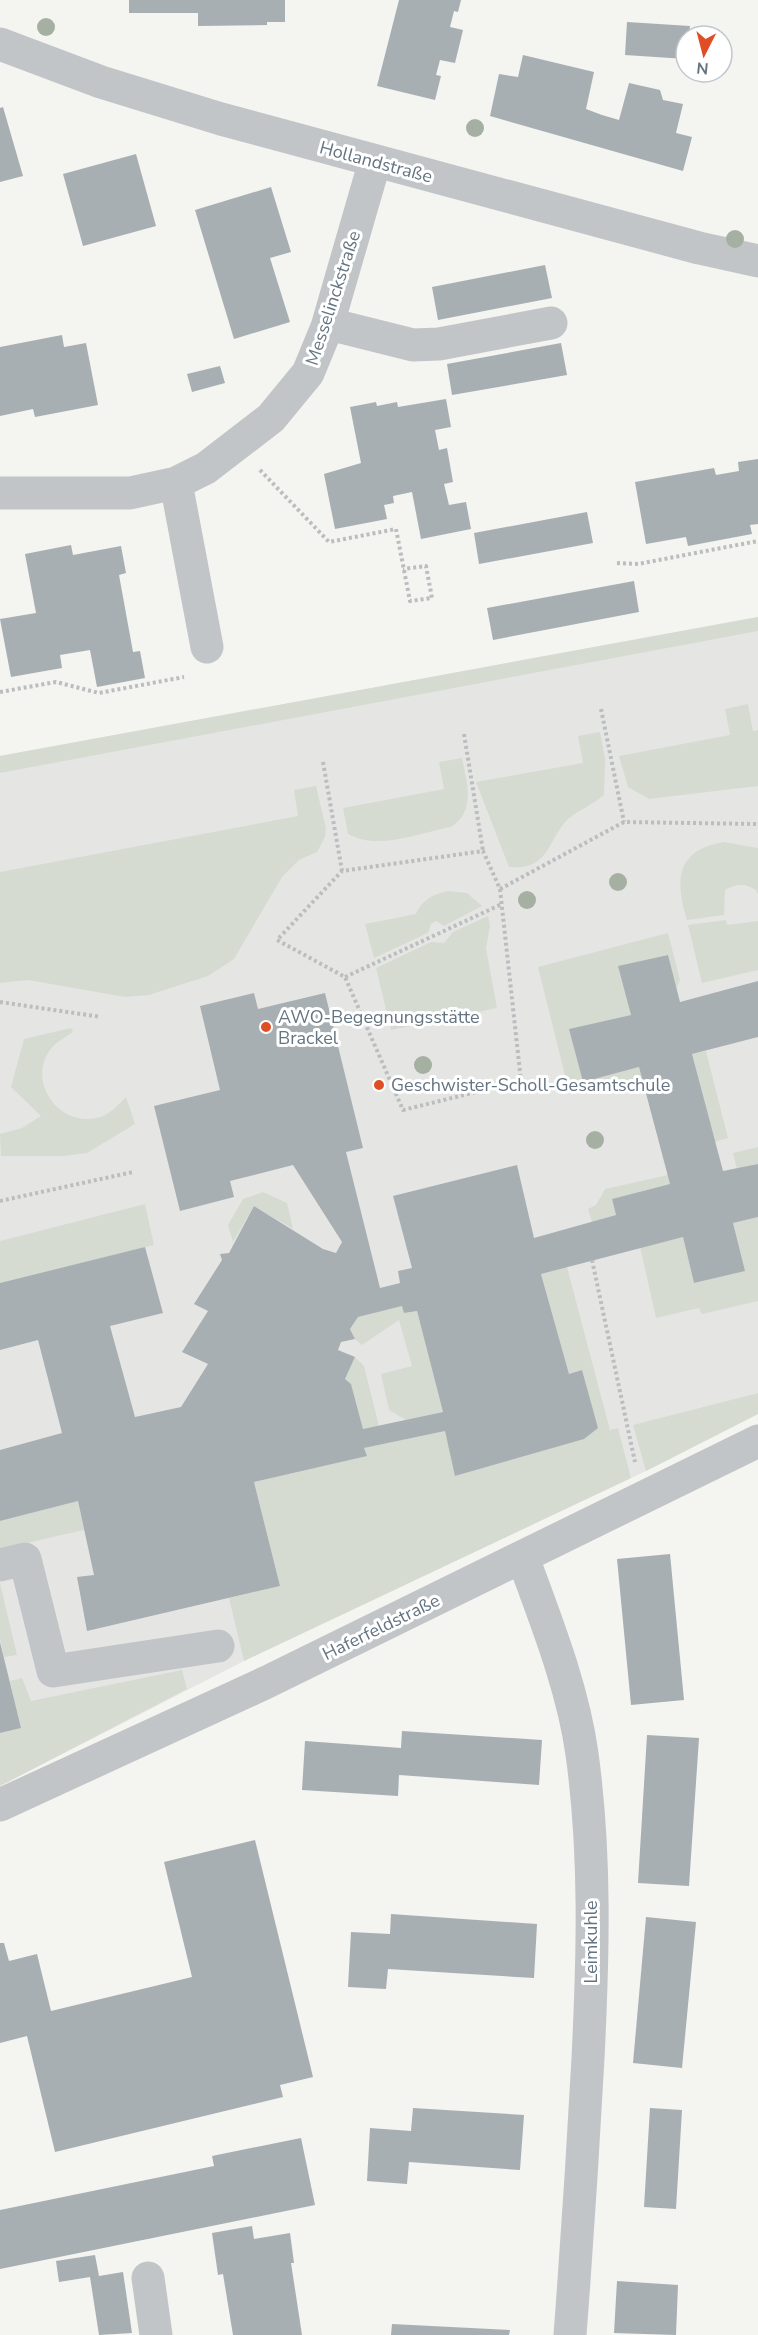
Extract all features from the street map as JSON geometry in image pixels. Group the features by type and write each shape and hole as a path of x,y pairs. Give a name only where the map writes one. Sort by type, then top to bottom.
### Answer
{"street":[{"name":"Hollandstraße","path":"0,44 101,82 375,161 699,248 758,261"},
{"name":"Messelinckstraße","path":"0,493 130,493 176,483 206,468 271,418 308,374 328,324 375,161"},
{"path":"328,324 413,345 439,344 551,322"},
{"path":"176,483 207,647"},
{"name":"Haferfeldstraße","path":"0,1805 204,1712 523,1558 758,1441"},
{"name":"Leimkuhle","path":"523,1558 567,1692 582,1752 588,1823 594,1949 581,2192 570,2335"},
{"path":"0,1565 25,1559 53,1671 218,1646"},
{"path":"148,2278 156,2335"}],"path":[{"path":"236,446 329,542 396,529 403,569 410,601 432,598 426,566 403,569"},
{"path":"617,563 638,564 758,541"},
{"path":"0,692 56,682 99,693 190,675"},
{"path":"601,710 624,822"},
{"path":"464,734 483,851 500,889 521,1081 403,1110 345,977 277,940 342,871 483,851"},
{"path":"322,762 342,871"},
{"path":"500,889 624,822 758,824"},
{"path":"345,977 502,904"},
{"path":"0,1002 100,1017"},
{"path":"0,1201 133,1172"},
{"path":"592,1260 625,1427 644,1497"}],"shaded area":[{"name":"Geschwister-Scholl-Gesamtschule","path":"758,617 758,1414 646,1471 244,1661 0,1786 0,756"},
{"path":"758,617 758,631 0,773 0,756"},
{"path":"748,704 753,731 758,730 758,786 649,799 628,787 619,756 730,735 725,709"},
{"path":"600,732 605,759 604,795 566,821 539,860 522,867 509,867 476,782 583,763 578,736"},
{"path":"462,758 467,786 467,805 459,821 451,827 385,841 360,839 348,834 343,808 444,789 439,762"},
{"path":"316,786 326,828 325,837 317,852 299,860 282,877 234,959 208,976 149,995 125,997 28,980 0,983 0,872 298,816 294,790"},
{"path":"724,842 758,848 758,894 756,890 748,886 733,886 725,890 724,915 687,920 681,891 683,868 688,859 697,852 708,846"},
{"path":"449,891 467,893 482,906 444,926 436,921 431,924 428,933 374,958 365,924 416,914 429,898"},
{"path":"488,916 490,926 486,948 497,1008 391,1030 376,968 431,942 444,943 453,932"},
{"path":"726,920 727,925 758,921 758,970 702,983 688,925"},
{"path":"668,933 680,980 676,989 668,955 619,966 631,1015 570,1029 583,1082 639,1067 642,1077 575,1092 568,1088 538,967"},
{"path":"71,1028 73,1032 53,1046 43,1065 42,1078 51,1100 71,1116 83,1119 105,1115 126,1097 135,1124 87,1153 64,1156 1,1156 0,1134 22,1128 41,1116 11,1087 24,1039"},
{"path":"706,1051 728,1138 714,1142 692,1054"},
{"path":"758,1147 758,1164 737,1169 733,1153"},
{"path":"668,1175 670,1184 612,1199 616,1215 592,1222 588,1209 596,1205 605,1189"},
{"path":"263,1192 287,1203 293,1229 254,1206 233,1242 228,1225 243,1199"},
{"path":"145,1204 154,1245 0,1283 0,1241"},
{"path":"758,1217 758,1301 702,1314 699,1308 656,1318 640,1247 683,1237 694,1283 744,1271 733,1223"},
{"path":"567,1267 610,1430 618,1428 631,1478 244,1661 229,1598 280,1586 254,1482 366,1456 364,1448 445,1431 456,1476 583,1439 597,1428 582,1370 569,1374 541,1274"},
{"path":"402,1306 405,1313 417,1311 443,1412 406,1420 389,1410 381,1374 412,1366 399,1320 362,1345 355,1339 350,1329 358,1317"},
{"path":"355,1357 364,1366 379,1426 363,1429 351,1384 345,1379"},
{"path":"758,1393 758,1414 646,1471 633,1425"},
{"path":"78,1501 84,1530 0,1549 0,1521"},
{"path":"0,1583 17,1655 4,1657 0,1638"},
{"path":"182,1670 187,1689 0,1786 0,1733 20,1728 10,1681 22,1678 31,1701"}],"building":[{"path":"129,0 285,0 285,22 267,22 267,25 198,26 198,13 129,13"},
{"path":"399,0 461,0 458,12 454,11 450,27 463,30 455,63 440,60 436,75 441,76 435,100 377,86"},
{"path":"627,22 674,25 674,58 625,55"},
{"path":"523,55 594,72 586,109 602,115 619,120 629,83 660,90 663,100 683,104 676,133 692,137 683,171 490,116 499,74 518,77"},
{"path":"3,107 23,176 0,182 0,108"},
{"path":"136,154 156,226 83,246 63,174"},
{"path":"271,187 291,252 270,258 290,322 234,339 195,210"},
{"path":"545,265 552,298 438,320 432,287"},
{"path":"62,335 64,347 86,343 98,405 35,417 33,409 0,416 0,347"},
{"path":"561,343 567,375 452,395 447,364"},
{"path":"220,366 225,383 192,392 187,374"},
{"path":"446,399 451,427 435,430 439,450 447,448 453,482 444,484 449,505 466,502 471,529 421,539 412,492 393,496 394,503 384,505 387,519 335,529 324,474 361,463 350,407 376,402 377,406 397,402 398,407"},
{"path":"758,459 758,524 750,525 752,534 688,546 686,537 646,544 635,482 714,468 716,475 739,471 738,462"},
{"path":"587,512 593,543 479,564 474,533"},
{"path":"71,545 73,555 121,546 126,573 119,575 133,652 140,651 145,678 97,687 90,650 60,655 62,668 11,677 0,619 36,613 25,554"},
{"path":"634,581 639,612 493,640 487,608"},
{"path":"668,955 680,1002 758,981 758,1037 692,1054 723,1171 758,1164 758,1217 733,1223 745,1271 694,1283 683,1237 541,1274 569,1374 582,1370 598,1428 584,1439 455,1476 445,1431 364,1448 367,1456 254,1482 280,1586 87,1631 77,1577 94,1575 78,1501 0,1521 0,1450 62,1433 38,1340 0,1350 0,1283 145,1247 163,1313 110,1326 135,1417 181,1407 208,1364 182,1352 208,1311 194,1304 222,1260 220,1254 229,1253 254,1206 323,1249 336,1253 342,1242 293,1165 230,1181 234,1197 180,1211 154,1106 220,1090 200,1006 254,993 258,1009 325,993 363,1148 346,1152 380,1288 400,1283 398,1271 412,1268 393,1196 517,1165 534,1238 616,1215 612,1199 670,1184 639,1067 583,1082 569,1029 631,1015 618,966","holes":["402,1306 404,1313 417,1311 443,1412 363,1429 351,1384 345,1379 355,1357 338,1350 341,1342 355,1339 350,1329 358,1317"]},
{"path":"670,1554 684,1700 631,1705 617,1559"},
{"path":"0,1642 21,1728 0,1733"},
{"path":"402,1731 542,1740 539,1785 399,1775 398,1796 302,1790 305,1741 401,1748"},
{"path":"647,1735 699,1738 689,1886 638,1883"},
{"path":"255,1840 313,2077 280,2085 283,2097 55,2152 27,2036 0,2043 0,1943 4,1943 9,1961 37,1954 51,2011 192,1977 164,1862"},
{"path":"391,1914 537,1924 534,1978 388,1969 386,1989 348,1987 351,1932 390,1934"},
{"path":"646,1917 696,1922 682,2068 633,2063"},
{"path":"413,2108 524,2115 520,2170 409,2162 407,2184 367,2181 370,2128 411,2131"},
{"path":"650,2108 682,2110 676,2209 644,2207"},
{"path":"301,2138 315,2205 0,2269 0,2210 214,2166 212,2156"},
{"path":"252,2226 254,2239 290,2233 294,2263 291,2263 302,2335 233,2335 223,2274 218,2275 212,2233"},
{"path":"95,2255 99,2276 123,2272 132,2333 99,2335 90,2277 59,2282 56,2261"},
{"path":"617,2281 678,2285 676,2335 614,2333"},
{"path":"392,2324 510,2330 509,2335 391,2335"}],"place":[{"name":"AWO-Begegnungsstätte Brackel","path":"266,1027"},
{"name":"Geschwister-Scholl-Gesamtschule","path":"379,1085"}]}
